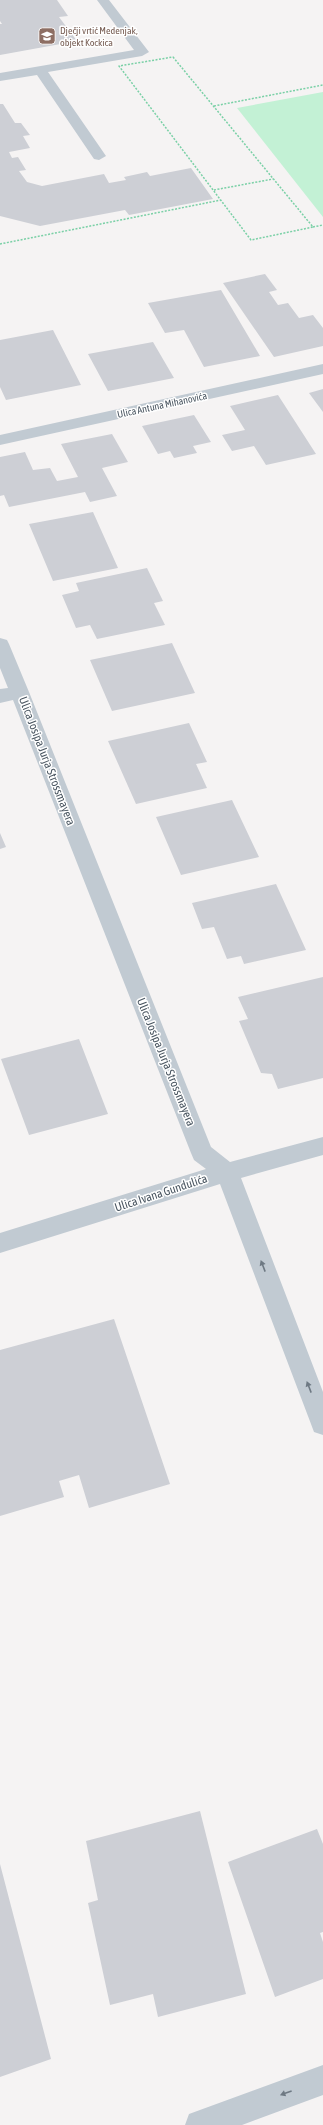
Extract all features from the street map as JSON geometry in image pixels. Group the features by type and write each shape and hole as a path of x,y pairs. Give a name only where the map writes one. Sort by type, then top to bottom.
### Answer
{"street":[{"name":"Ulica Antuna Mihanovića","path":"0,440 323,369"},
{"name":"Ulica Josipa Jurja Strossmayera","path":"0,644 202,1153 228,1172"},
{"name":"Ulica Josipa Jurja Strossmayera","path":"0,696 20,692"},
{"name":"Ulica Ivana Gundulića","path":"0,1243 228,1172 323,1146"},
{"path":"228,1172 323,1424"},
{"path":"200,2125 323,2080"}],"lane":[{"path":"0,77 142,52 103,0"},
{"path":"40,70 99,156"}],"path":[{"path":"313,228 173,57 119,66 251,240 313,228 323,226"},
{"path":"214,106 323,85"},
{"path":"214,190 273,178"},
{"path":"0,244 221,200"}],"green space":[{"path":"323,92 323,217 237,108"}],"building":[{"path":"0,0 57,0 68,16 59,17 77,41 0,55 0,24 2,24 0,21"},
{"path":"0,104 3,104 15,123 21,123 30,135 23,136 30,148 9,152 12,158 18,157 26,170 19,171 27,182 42,186 104,174 109,183 126,180 124,177 147,172 150,176 191,168 213,199 129,215 125,210 40,226 0,216"},
{"path":"265,274 277,290 269,292 278,305 288,303 299,318 313,315 323,328 323,346 274,357 223,283"},
{"path":"221,290 260,356 204,367 184,330 165,333 148,303"},
{"path":"53,330 81,385 6,400 0,387 0,340"},
{"path":"153,342 174,378 108,391 88,354"},
{"path":"323,389 323,412 309,393"},
{"path":"278,395 316,454 266,465 254,446 232,451 222,435 245,430 230,406"},
{"path":"194,415 211,442 193,446 197,453 174,458 170,451 158,454 142,426"},
{"path":"112,434 128,462 102,468 117,496 90,502 85,492 9,507 4,495 0,496 0,457 25,452 33,470 50,468 57,481 78,477 61,444"},
{"path":"93,512 118,568 53,581 29,524"},
{"path":"147,568 163,601 154,603 165,625 97,639 90,625 76,628 62,595 79,591 76,583"},
{"path":"172,643 195,693 112,711 90,660"},
{"path":"189,723 207,762 196,764 207,788 136,804 108,741"},
{"path":"232,800 259,857 181,875 156,817"},
{"path":"0,833 6,847 0,849"},
{"path":"276,884 306,950 244,964 241,956 227,959 214,927 202,929 192,903"},
{"path":"323,977 323,1078 278,1089 272,1074 261,1073 239,1021 248,1019 238,997"},
{"path":"79,1039 108,1114 29,1135 1,1059"},
{"path":"114,1319 170,1484 89,1508 79,1475 59,1481 64,1497 0,1516 0,1350"},
{"path":"200,1811 246,1994 158,2017 153,1994 110,2005 88,1903 98,1900 86,1841"},
{"path":"317,1829 323,1844 323,1932 320,1933 323,1942 323,1979 275,1997 228,1862"},
{"path":"0,1864 51,2059 0,2077"}],"place":[{"name":"Dječji vrtić Medenjak, objekt Kockica","path":"47,36"}]}
